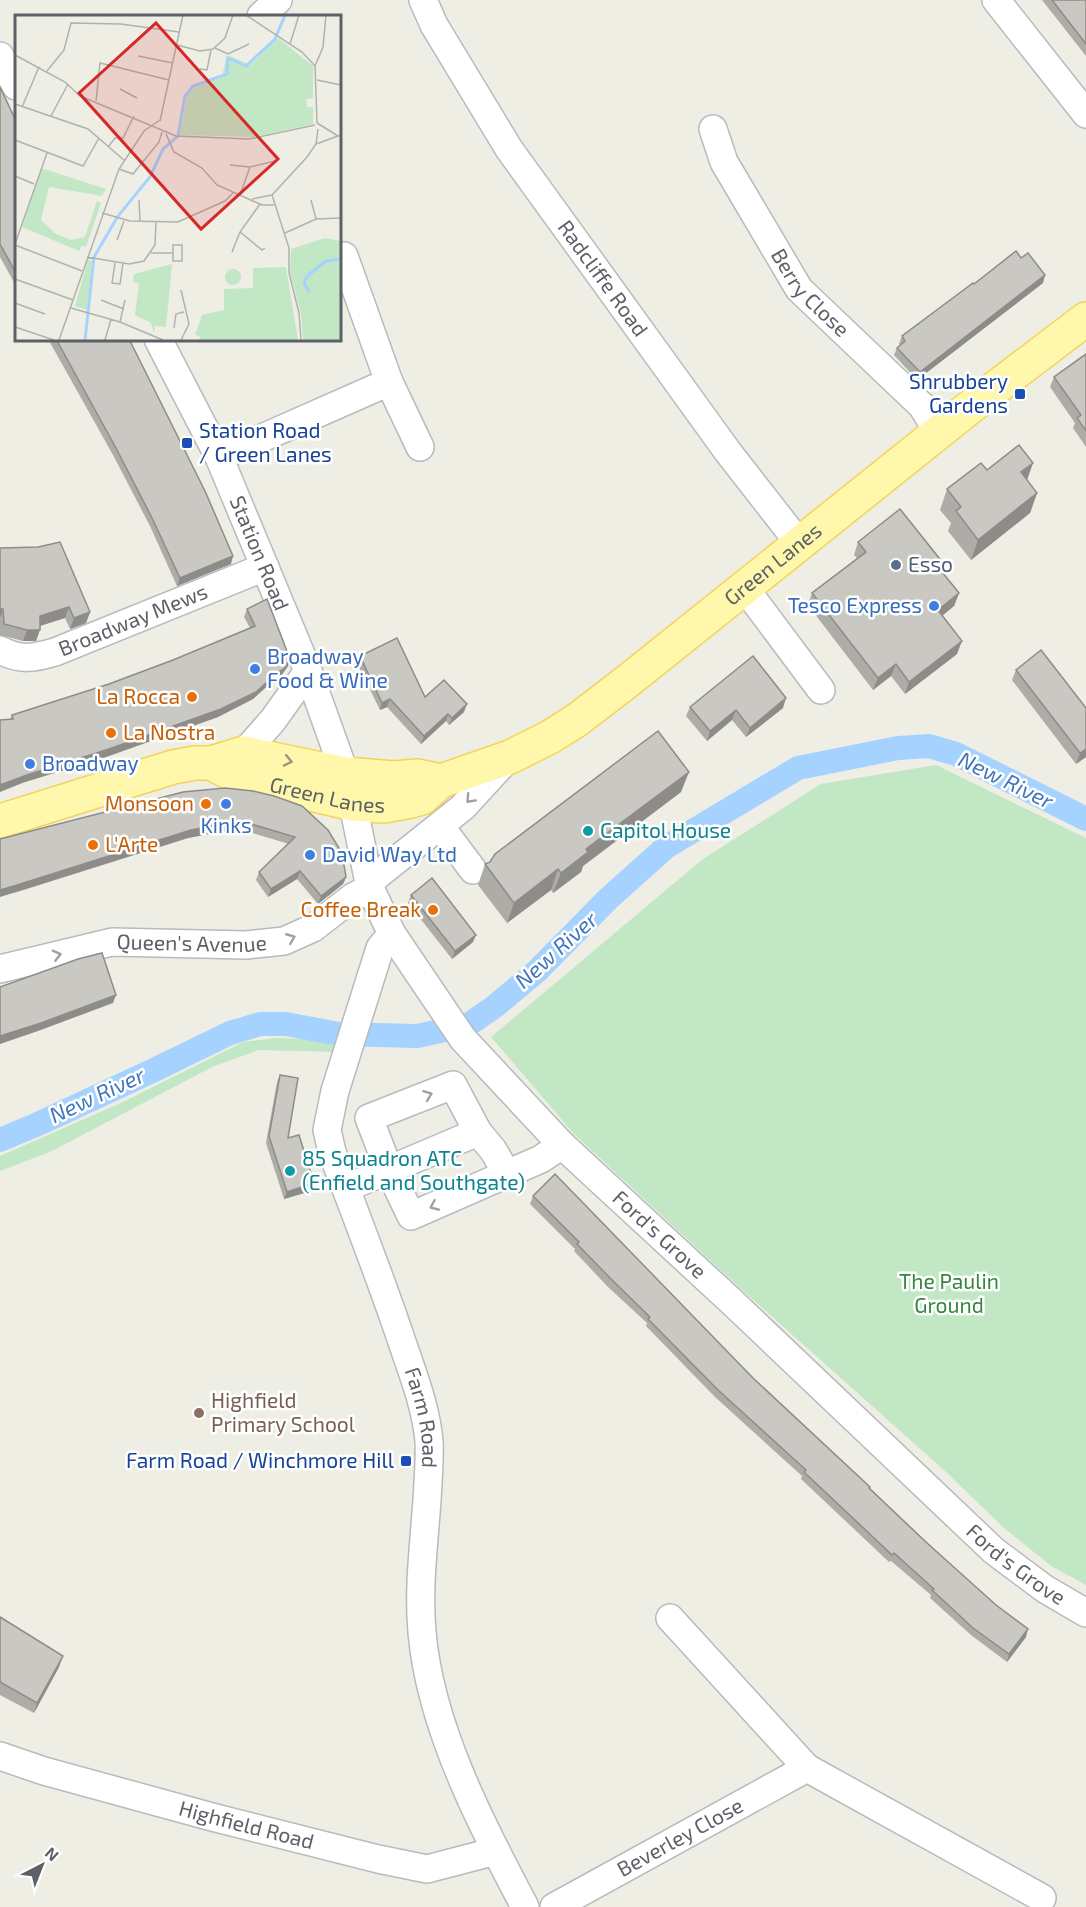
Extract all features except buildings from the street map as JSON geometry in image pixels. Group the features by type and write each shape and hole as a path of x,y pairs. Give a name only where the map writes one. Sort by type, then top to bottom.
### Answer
{"main road":[{"name":"Green Lanes","path":"211,763 238,777 349,789 394,778 418,776 441,781 510,757 550,738 577,720 938,432 1086,318"},
{"name":"Green Lanes","path":"0,821 173,767 211,763 244,753 349,789"}],"street":[{"path":"262,15 278,0"},
{"name":"Radcliffe Road","path":"423,0 434,25 509,149 728,452 799,543"},
{"path":"996,0 1086,114"},
{"path":"0,57 15,84"},
{"name":"Berry Close","path":"713,129 724,162 799,289 922,406 938,432"},
{"path":"344,256 389,382 420,447"},
{"name":"Station Road","path":"159,340 219,457 308,671 349,789"},
{"path":"219,457 389,382"},
{"name":"Broadway Mews","path":"0,650 28,659 55,652 265,567"},
{"path":"744,588 821,690"},
{"path":"244,753 273,720 308,671"},
{"name":"Queen's Avenue","path":"0,969 112,942 246,945 284,941 313,928 370,885 463,807 510,757"},
{"name":"Ford's Grove","path":"349,789 370,885 392,934 463,1039 562,1145 732,1302 994,1551 1045,1589 1086,1613"},
{"path":"440,826 473,870"},
{"name":"Farm Road","path":"392,934 380,948 335,1091 327,1130 332,1152 418,1388 429,1440 422,1577 422,1631 429,1683 452,1752 496,1851 525,1907"},
{"path":"507,1174 493,1150 478,1132 453,1085 369,1118 389,1170 411,1216 507,1174 562,1145"},
{"path":"346,1188 478,1132"},
{"path":"670,1618 807,1768 1042,1898"},
{"name":"Highfield Road","path":"0,1756 44,1771 212,1817 427,1869 496,1851"},
{"name":"Beverley Close","path":"554,1907 807,1768"}],"green space":[{"name":"The Paulin Ground","path":"936,765 1086,838 1086,1585 1051,1566 1003,1527 945,1471 741,1289 574,1134 491,1037 703,859 821,784"},
{"path":"277,1038 339,1040 338,1052 259,1050 212,1067 50,1152 0,1171 0,1156 121,1103 243,1042"}],"waterway":[{"name":"New River","path":"0,1140 230,1033 260,1024 286,1024 339,1034 417,1036 468,1025 494,1007 537,971 608,899 666,847 798,768 898,748 929,746 956,754 1086,819"}],"place":[{"name":"Shrubbery Gardens","path":"1020,394"},
{"name":"Station Road / Green Lanes","path":"187,443"},
{"name":"Esso","path":"896,565"},
{"name":"Tesco Express","path":"934,606"},
{"name":"Broadway Food & Wine","path":"255,669"},
{"name":"La Rocca","path":"192,697"},
{"name":"La Nostra","path":"111,733"},
{"name":"Broadway","path":"30,764"},
{"name":"Monsoon","path":"206,804"},
{"name":"Kinks","path":"226,804"},
{"name":"Capitol House","path":"588,831"},
{"name":"L'Arte","path":"93,845"},
{"name":"David Way Ltd","path":"310,855"},
{"name":"Coffee Break","path":"433,910"},
{"name":"85 Squadron ATC (Enfield and Southgate)","path":"290,1171"},
{"name":"Highfield Primary School","path":"199,1413"},
{"name":"Farm Road / Winchmore Hill","path":"406,1461"}]}
